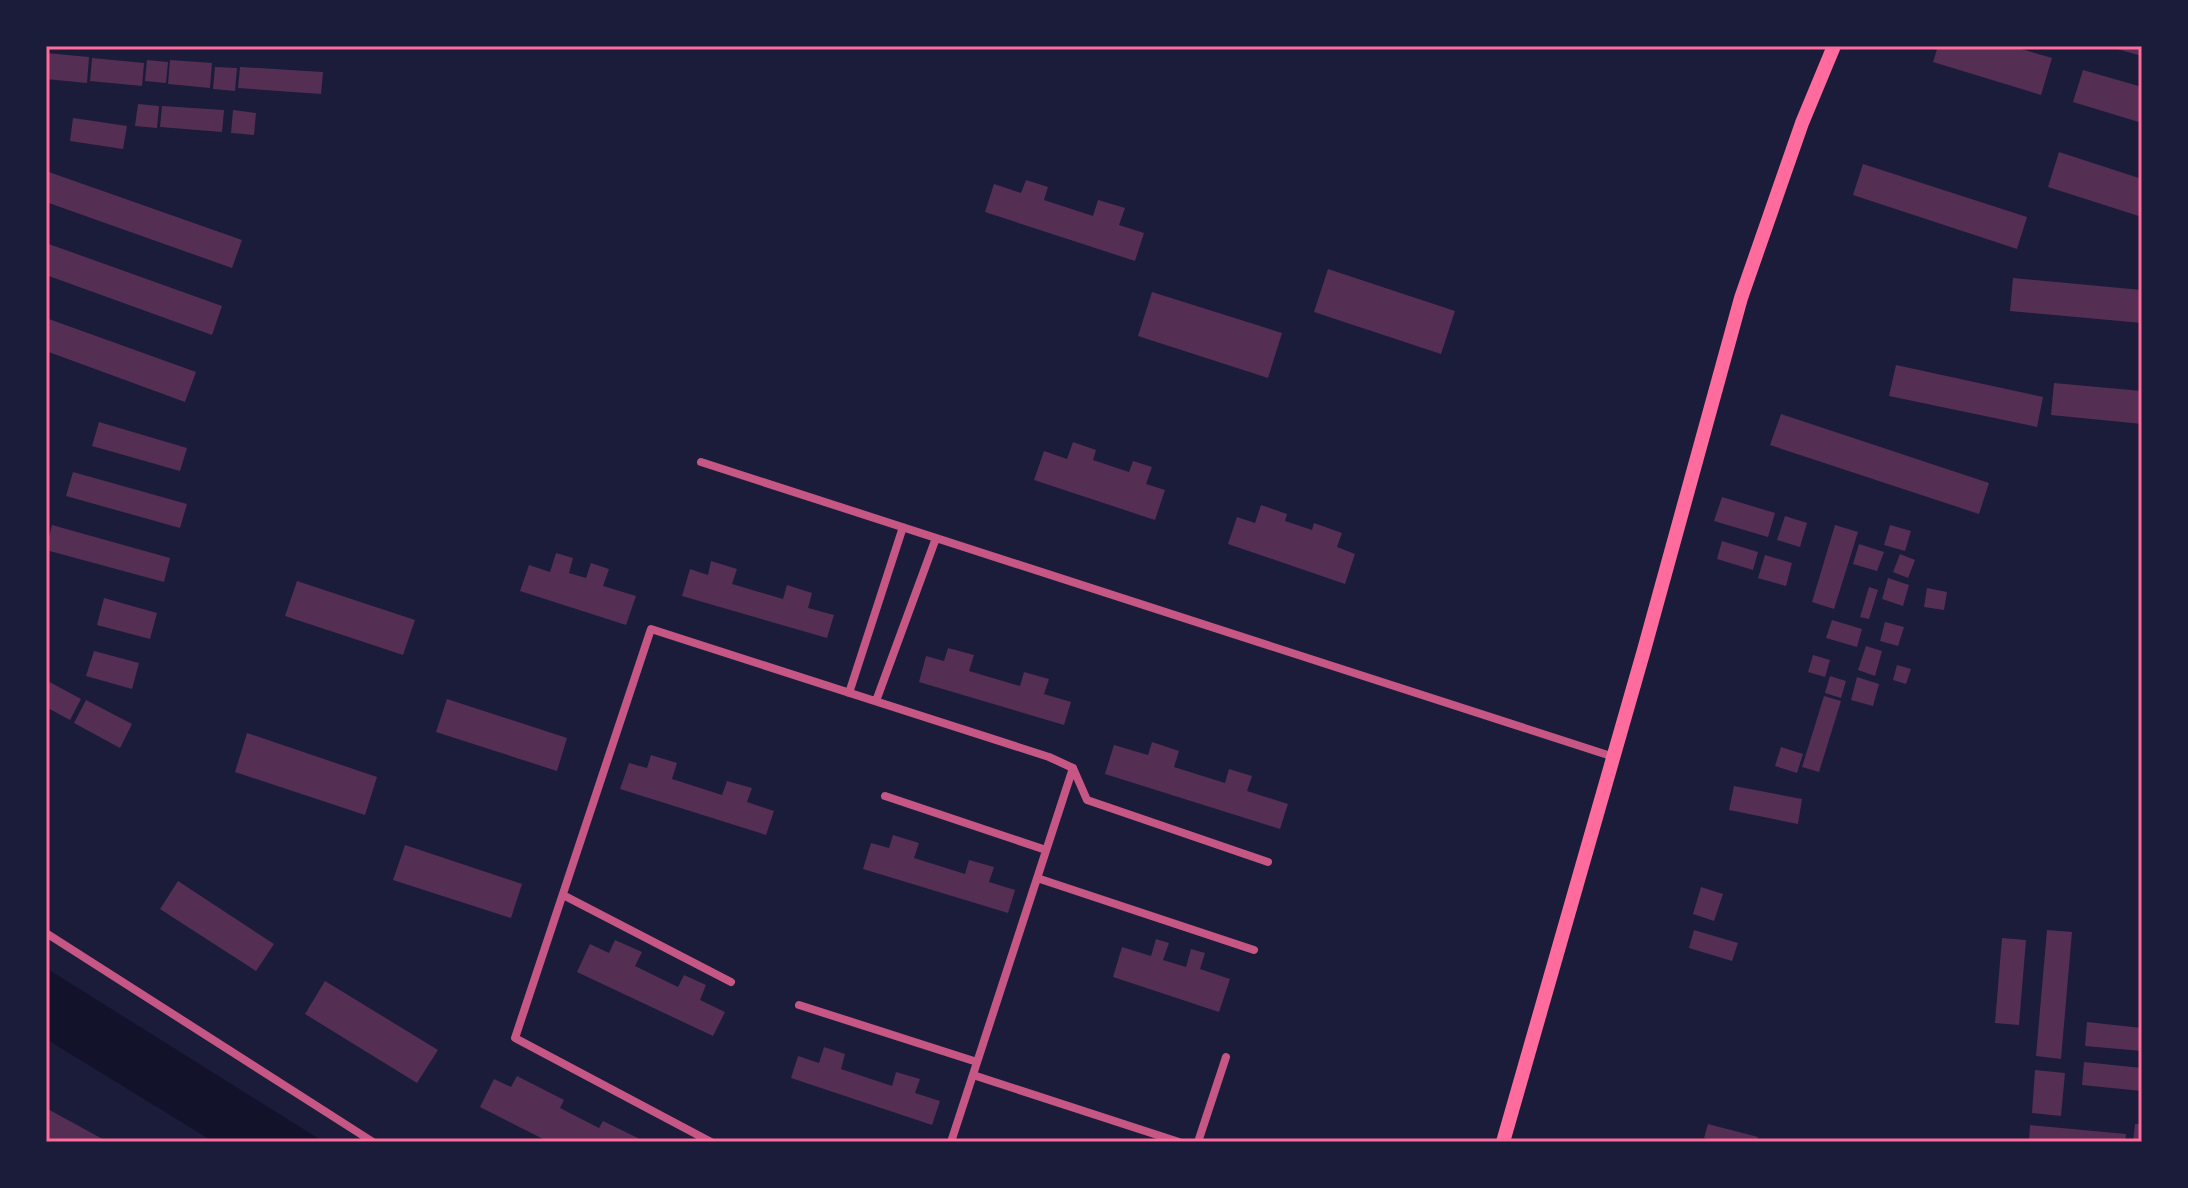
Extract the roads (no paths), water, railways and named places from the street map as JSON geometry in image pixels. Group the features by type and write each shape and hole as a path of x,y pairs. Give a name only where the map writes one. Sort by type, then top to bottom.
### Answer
{"main road":[{"path":"1503,1142 1741,298 1802,123 1834,46"}],"street":[{"path":"701,462 1614,757"},
{"path":"849,693 903,527"},
{"path":"876,701 936,538"},
{"path":"711,1142 515,1038 651,629 1049,757 1073,768 1087,800 1268,862"},
{"path":"951,1142 1073,768"},
{"path":"885,796 1046,850"},
{"path":"1037,878 1254,950"},
{"path":"563,895 731,982"},
{"path":"46,933 373,1142"},
{"path":"799,1005 977,1062"},
{"path":"1198,1142 1226,1057"},
{"path":"973,1075 1179,1142"}]}
